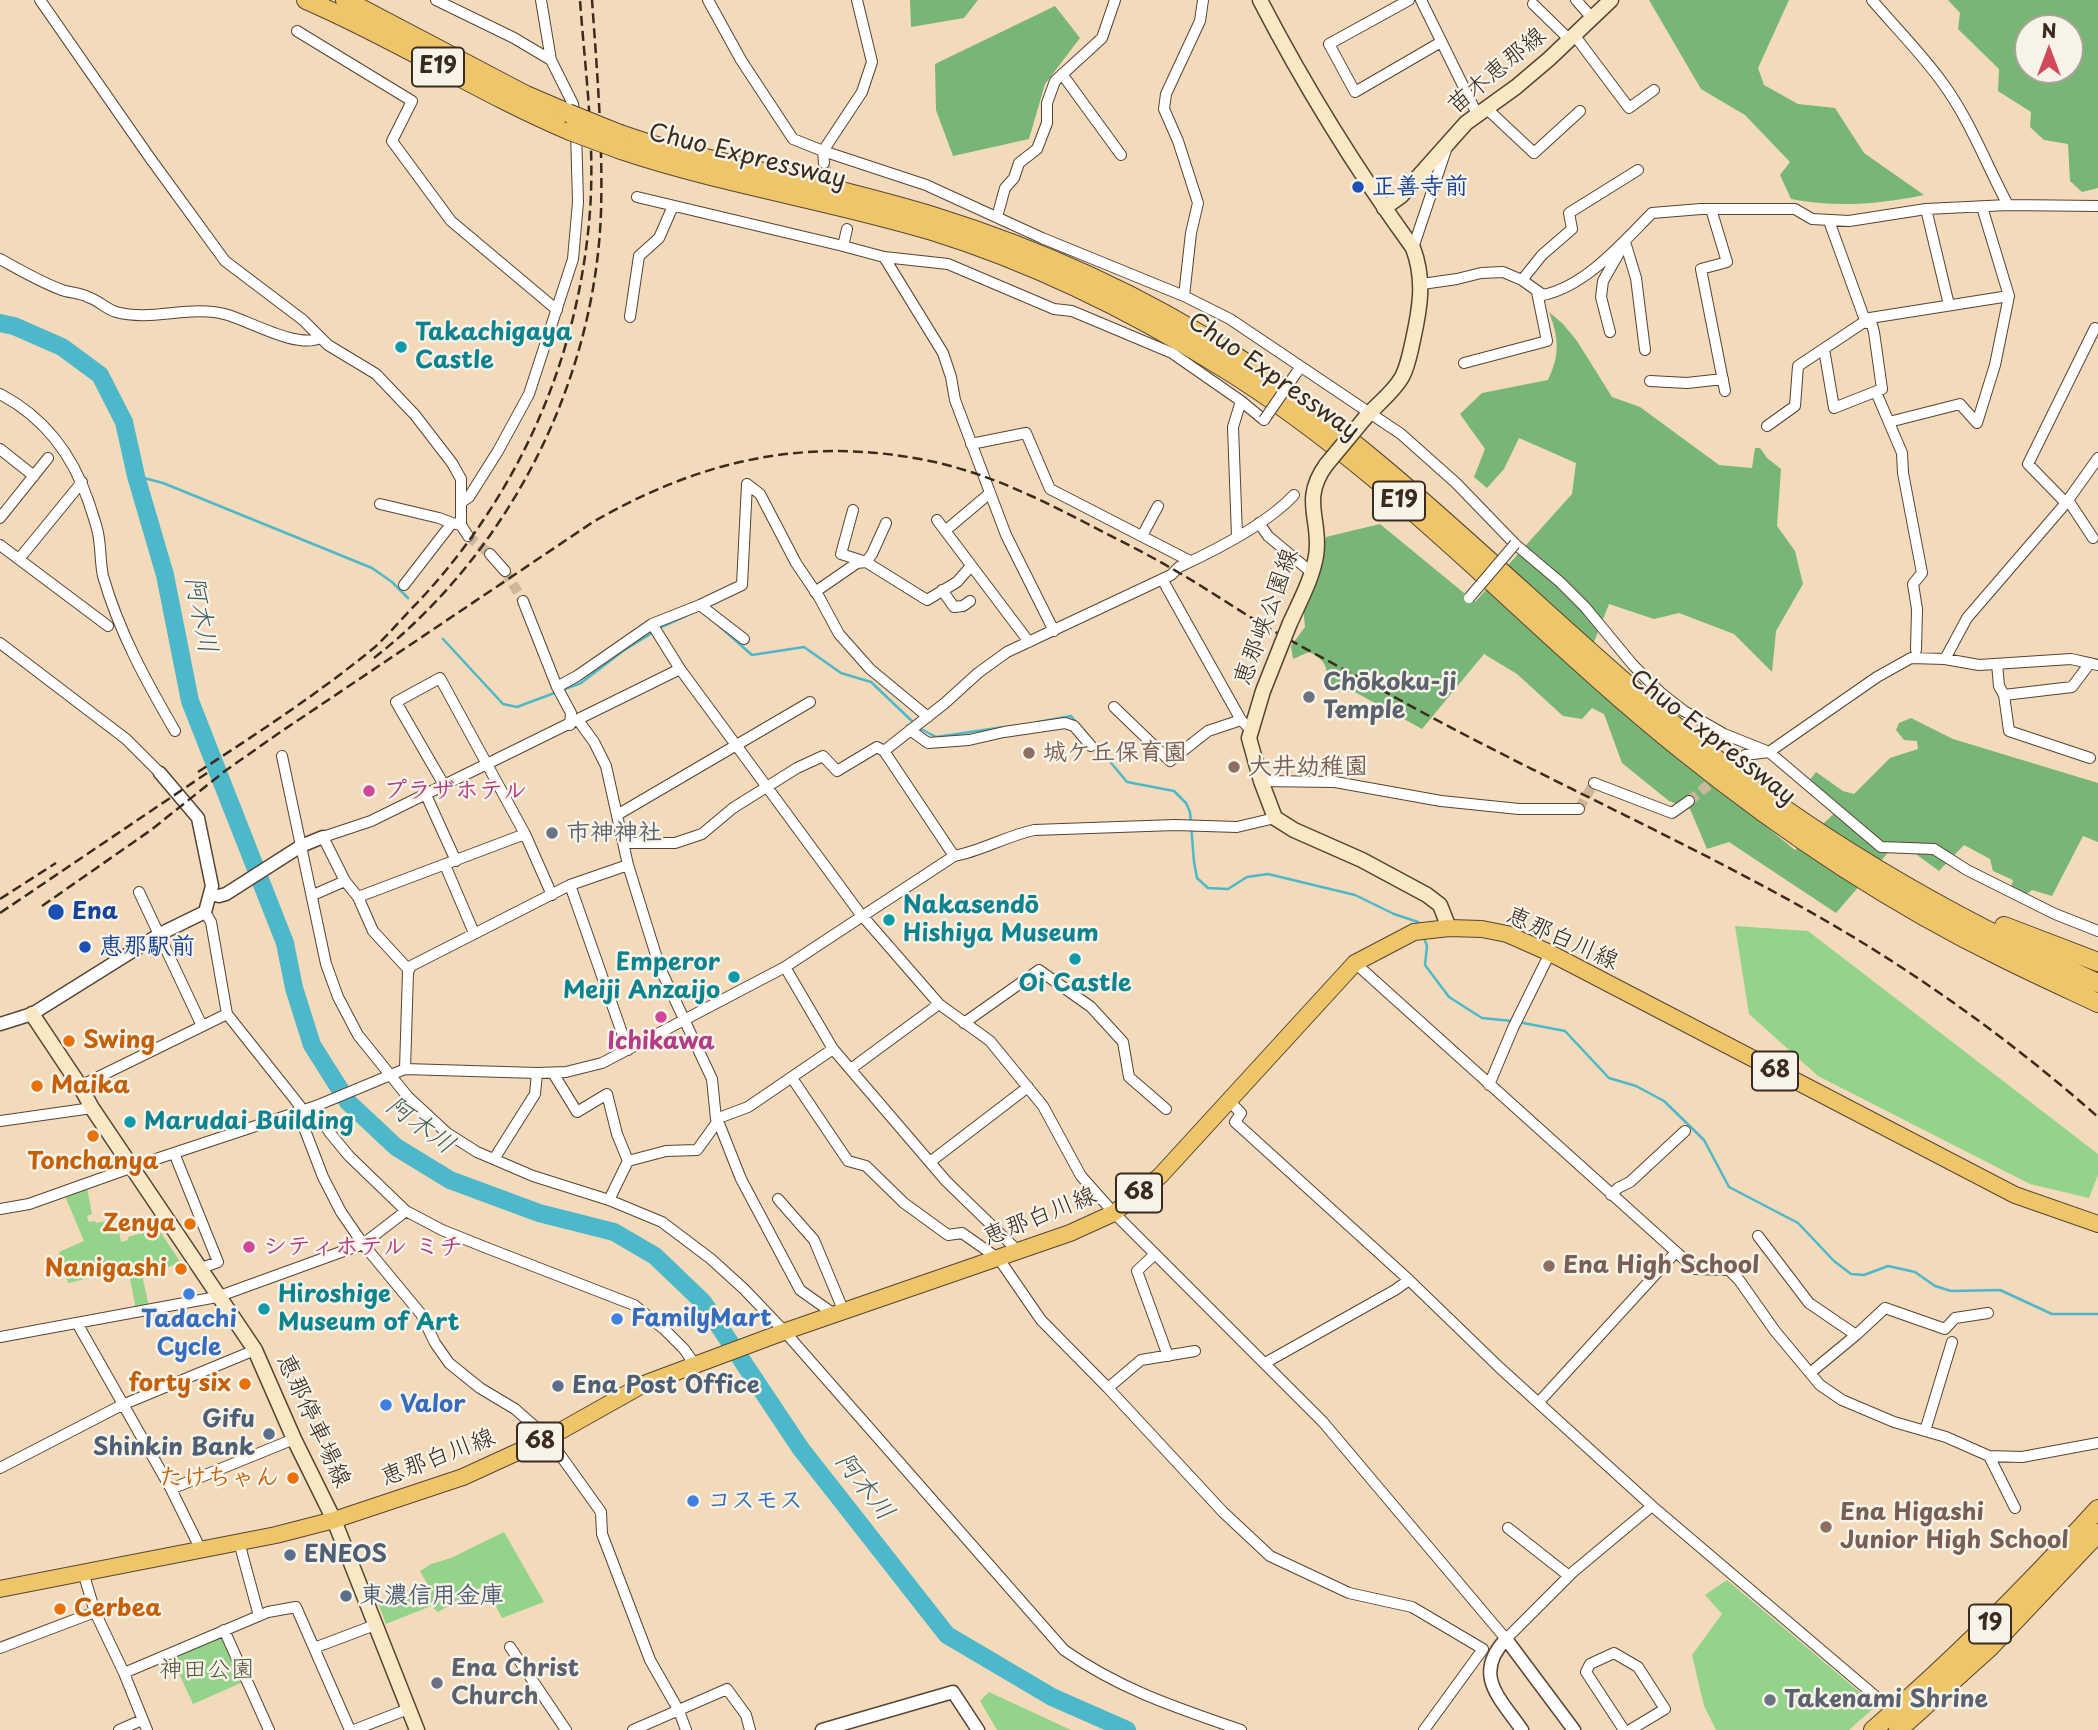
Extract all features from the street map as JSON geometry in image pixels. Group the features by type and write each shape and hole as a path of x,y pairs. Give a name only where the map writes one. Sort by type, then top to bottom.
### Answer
{"highway":[{"name":"Chuo Expressway","path":"306,0 358,24 520,110 569,122 683,169 871,214 984,248 1092,293 1160,330 1226,369 1290,413 1355,463 1672,742 1768,815 1899,901 2000,957 2098,1003"},
{"name":"Chuo Expressway","path":"345,0 526,95 569,122"},
{"name":"Chuo Expressway","path":"620,142 685,153 876,200 967,227 1041,254 1098,279 1168,315 1234,355 1364,450 1633,690 1712,755 1828,837 1919,894 2048,961 2098,983"},
{"path":"1919,894 2098,962"},
{"name":"19","path":"1896,1721 2098,1509"},
{"name":"19","path":"1873,1730 1896,1721 1989,1648 2098,1533"}],"main road":[{"name":"恵那峡公園線","path":"1260,0 1299,74 1346,151 1413,248 1422,284 1419,314 1402,377 1326,465 1318,477 1312,496 1316,547 1311,572 1263,691 1250,738 1261,781 1275,818"},
{"name":"苗木恵那線","path":"1384,208 1401,196 1481,111 1516,87 1611,0"},
{"path":"1275,818 1294,830 1362,860 1427,895 1440,905 1450,928"},
{"name":"恵那白川線","path":"0,1589 201,1550 334,1520 463,1477 548,1438 644,1384 785,1332 999,1259 1070,1233 1114,1213 1160,1176 1355,963 1422,931 1482,929 1507,934 1550,953 2015,1195 2098,1224"},
{"name":"恵那停車場線","path":"32,1014 217,1297 255,1350 294,1439 334,1520 417,1730"}],"street":[{"path":"40,0 225,261 303,320 339,353 376,374 415,415 452,463 461,479 463,501 457,524 404,585"},
{"path":"436,0 514,38 551,60"},
{"path":"463,501 498,451 529,394 573,259 578,202 578,145 573,104 551,60 541,0"},
{"path":"708,0 741,60 793,139 823,152 926,185 1042,238 1184,296 1230,319 1367,416 1401,434 1456,483 1516,544 1560,582 1585,607 1633,665 1661,694 1684,711 1724,734 1769,751 1881,847 1934,849 1967,870 2055,914 2098,931"},
{"path":"824,163 823,152 862,92 872,62 857,0"},
{"path":"998,217 1005,188 1014,178 1019,163 1037,149 1047,123 1047,103 1055,80 1102,38 1115,0"},
{"path":"1184,296 1191,233 1198,203 1178,141 1164,109 1166,94 1200,21 1203,0"},
{"path":"1409,0 1329,44 1355,92 1441,42"},
{"path":"1421,0 1441,42 1481,111 1534,153 1580,111"},
{"path":"1576,0 1592,18"},
{"path":"1872,0 1942,82 1978,142 1989,170 2008,205"},
{"path":"1533,4 1572,38 1629,108 1654,90"},
{"path":"297,31 412,101 392,141 451,221 557,310"},
{"path":"1062,74 1121,155"},
{"path":"1413,248 1448,144"},
{"path":"1522,280 1542,255 1572,229 1569,213 1638,170"},
{"path":"637,197 884,257 948,264 1054,309 1072,311 1172,353 1264,420 1298,369"},
{"path":"1422,284 1481,272 1503,272 1522,280 1543,295 1561,291 1625,242 1652,213 1711,209 1795,209 1812,219 1849,221 1926,209 2008,205 2098,206"},
{"path":"630,317 639,256 659,238 673,206"},
{"path":"1889,422 1960,404 1976,423 1995,365 2009,296 1982,207"},
{"path":"1711,209 1727,262 1701,270 1724,391"},
{"path":"1926,209 1950,305"},
{"path":"1824,349 1834,408 1881,389 1874,332 1829,221"},
{"path":"844,246 847,229"},
{"path":"1611,332 1601,297 1602,281 1625,242"},
{"path":"1625,242 1636,278 1645,350"},
{"path":"884,257 943,353 955,400 1006,535 1054,631"},
{"path":"0,259 46,284 90,297 115,312 152,316 192,311 216,312 291,338 314,341 320,338"},
{"path":"1464,363 1547,341 1537,292"},
{"path":"1767,426 1795,406 1798,366 1868,320 2009,296"},
{"path":"2093,538 2067,501 2028,464 2095,328"},
{"path":"1650,381 1687,383 1723,379"},
{"path":"1876,392 1902,453 1903,473 1922,573 1913,584 1917,609 1916,650"},
{"path":"0,394 29,412 61,444 82,482 98,531 103,573 124,635 140,671 175,731"},
{"path":"1237,536 1233,427 1241,401"},
{"path":"971,444 1026,433 1049,488 1190,561"},
{"path":"0,449 34,476"},
{"path":"0,518 48,458"},
{"path":"1945,659 1967,618 2067,501 2098,458"},
{"path":"19,559 82,482"},
{"path":"559,691 652,624 742,585 747,484 760,494 796,563 839,634 870,669 928,717"},
{"path":"945,531 990,494"},
{"path":"884,751 996,659 1162,579 1259,523 1294,495"},
{"path":"380,504 457,524 468,536"},
{"path":"1142,536 1158,506"},
{"path":"853,510 841,554 866,562 927,600 957,582 971,566"},
{"path":"937,520 1029,642"},
{"path":"815,592 857,563 866,562 886,523"},
{"path":"1259,523 1268,536 1311,572"},
{"path":"1469,598 1516,544"},
{"path":"0,545 108,625"},
{"path":"490,554 505,571"},
{"path":"1162,579 1241,720 1252,731"},
{"path":"942,590 954,607 963,606 970,601"},
{"path":"523,601 574,723 594,742 606,766 628,865 660,968 712,1079 717,1120 741,1179 800,1290 839,1313"},
{"path":"700,605 744,639"},
{"path":"652,624 680,669 863,917 940,1004 990,1041 1043,1105 1081,1176 1114,1213 1323,1422 1506,1639 1574,1730"},
{"path":"0,643 126,739 160,773 198,818 212,886 205,912 211,922 227,1014 300,1106 298,1112 323,1178 341,1212 363,1244 421,1314 435,1343 449,1363 481,1388 515,1409 548,1438 601,1513 602,1534 650,1660 679,1711 686,1730"},
{"path":"1745,755 1769,751 1877,677 1911,658 1945,659 1979,665 2071,659 2094,664"},
{"path":"1997,664 2009,731 2090,758"},
{"path":"2004,695 2072,687 2094,664"},
{"path":"210,894 219,896 232,890 301,846 371,821 680,669"},
{"path":"444,785 396,702 440,678 525,834 552,895"},
{"path":"617,815 810,702"},
{"path":"1114,707 1170,761 1208,731 1241,720"},
{"path":"910,730 928,743 970,740 1065,723 1074,726 1091,746"},
{"path":"624,842 675,843 702,834 733,807 797,768 823,756 837,771 877,747 884,751 954,856"},
{"path":"282,756 326,964 338,997 358,1035 414,1104 447,1133 477,1152 533,1176 609,1200 662,1222 744,1289 785,1332 1064,1650 1094,1671 1148,1697 1241,1730"},
{"path":"1261,781 1335,782 1441,801 1519,809 1578,808"},
{"path":"1594,783 1672,813 1689,801"},
{"path":"426,795 456,861"},
{"path":"0,1209 29,1204 298,1112 405,1069 553,1073 582,1069 628,1051 785,967 954,856 1013,834 1034,830 1175,825 1237,827 1275,818"},
{"path":"358,897 525,834"},
{"path":"323,837 345,881 358,897 373,931 408,969 405,1069"},
{"path":"445,865 474,933"},
{"path":"408,969 433,952 570,885 628,865"},
{"path":"313,895 345,881"},
{"path":"570,885 628,1051"},
{"path":"139,892 202,1026"},
{"path":"0,1024 32,1014 160,934 205,912"},
{"path":"1489,1085 1513,1028 1550,953"},
{"path":"1355,963 1675,1253 1695,1269 1729,1269 1775,1332 1820,1385 1842,1400 1894,1423 1946,1437 1989,1456 2022,1457 2098,1443"},
{"path":"785,967 833,1049 946,1181 1018,1251"},
{"path":"964,1023 1039,970 1091,1007 1123,1042 1129,1077 1166,1109"},
{"path":"852,1068 940,1004"},
{"path":"80,1086 227,1014"},
{"path":"628,1161 666,1151 697,1150 717,1120 748,1107 833,1049"},
{"path":"494,1159 535,1094 537,1073"},
{"path":"553,1073 577,1112 607,1094 617,1134 628,1161 609,1200"},
{"path":"792,1078 848,1161 873,1171 904,1203 948,1235 962,1233 999,1259 1041,1320 1223,1512 1270,1556 1349,1593 1412,1607 1483,1649 1423,1730"},
{"path":"930,1162 1028,1087"},
{"path":"314,1106 330,1133 349,1156 406,1211 475,1244 634,1305 664,1329 696,1366"},
{"path":"1234,1106 1241,1113 1235,1122 1652,1506 1896,1721"},
{"path":"0,1121 92,1108"},
{"path":"1611,1195 1630,1182 1685,1131"},
{"path":"174,1153 218,1262 199,1269"},
{"path":"778,1199 814,1240 839,1313"},
{"path":"0,1337 217,1297 363,1244 406,1211"},
{"path":"1758,1236 1809,1303 1856,1335"},
{"path":"1539,1402 1675,1253"},
{"path":"1155,1254 1137,1271 1168,1356"},
{"path":"1265,1363 1409,1280"},
{"path":"1810,1373 1885,1308 1945,1329 1955,1318 1989,1313"},
{"path":"78,1323 171,1489 201,1550"},
{"path":"1925,1431 1952,1342"},
{"path":"0,1468 122,1405 255,1350"},
{"path":"1108,1388 1141,1360 1195,1351"},
{"path":"171,1489 294,1439"},
{"path":"1989,1456 2015,1508"},
{"path":"1522,1730 1498,1696 1489,1676 1493,1655 1569,1576 1652,1506"},
{"path":"1508,1528 1569,1576"},
{"path":"239,1542 259,1616"},
{"path":"83,1572 95,1612 145,1725 119,1730"},
{"path":"124,1673 259,1616 296,1607 352,1730 408,1709"},
{"path":"0,1648 95,1612"},
{"path":"314,1648 375,1625"},
{"path":"224,1630 269,1730"},
{"path":"510,1647 566,1730"},
{"path":"1624,1730 1586,1672 1590,1664 1614,1653 1638,1667 1665,1709 1630,1730"},
{"path":"633,1730 727,1689 746,1714 750,1730"},
{"path":"822,1730 953,1692 978,1730"}],"green space":[{"path":"910,0 978,0 964,18 911,27"},
{"path":"1649,0 1789,0 1758,68 1764,85 1798,104 1835,108 1864,153 1924,195 1858,204 1791,199 1780,175 1790,162 1745,115 1701,89"},
{"path":"1948,0 2098,0 2098,188 2082,192 2070,181 2068,144 2044,140 2030,127 2031,112 1998,91 1999,69 1958,29 1960,13"},
{"path":"1055,6 1080,38 1045,84 1029,139 953,156 936,110 935,64"},
{"path":"1549,312 1577,341 1612,397 1640,407 1719,465 1752,468 1755,448 1760,448 1767,458 1781,469 1777,526 1795,551 1803,584 1776,631 1772,672 1734,634 1679,613 1654,619 1609,604 1581,675 1795,850 1839,809 1809,781 1816,772 1843,791 1854,794 1890,758 1918,749 1917,741 1904,740 1896,730 1899,723 1911,718 1953,739 2098,783 2098,842 2083,836 2052,896 2032,890 2024,896 2011,888 2013,880 1993,871 1990,859 1964,845 1939,871 1898,841 1836,913 1729,842 1707,849 1690,809 1669,801 1622,763 1604,714 1592,708 1582,719 1563,716 1517,674 1484,654 1422,729 1355,692 1328,691 1326,667 1316,655 1309,652 1293,659 1291,646 1305,627 1303,606 1326,537 1380,524 1475,602 1572,494 1576,463 1519,438 1504,469 1487,488 1474,477 1485,449 1460,414 1482,393 1548,380 1555,362 1557,346"},
{"path":"1735,926 1808,931 2098,1154 2098,1175 2089,1198 2030,1184 1818,1076 1749,1014"},
{"path":"87,1188 92,1214 87,1216 89,1222 107,1221 111,1232 119,1231 121,1242 128,1240 128,1237 158,1228 181,1263 142,1275 149,1307 136,1309 128,1269 68,1283 59,1252 84,1241 65,1196"},
{"path":"504,1532 544,1602 502,1618 485,1585 438,1612 431,1606 386,1624 378,1603 428,1585 420,1571"},
{"path":"1727,1580 1876,1706 1849,1730 1716,1730 1704,1706 1692,1655 1722,1614 1705,1595"},
{"name":"神田公園","path":"221,1637 241,1683 193,1704 172,1658"},
{"path":"989,1692 1071,1730 997,1730 980,1701"}],"waterway":[{"name":"阿木川","path":"0,323 14,326 62,347 100,375 124,422 136,476 165,575 190,701 285,943 294,988 312,1045 348,1102 396,1147 450,1180 539,1213 614,1232 655,1256 703,1302 801,1449 947,1635 1052,1697 1127,1730"},
{"path":"136,476 163,483 372,568 408,598"},
{"path":"657,629 699,610"},
{"path":"718,625 752,655 804,647 841,673 871,682 914,723"},
{"path":"443,639 503,704 517,707 581,683 652,633"},
{"path":"1038,722 1071,716 1077,723"},
{"path":"919,728 936,737 1004,727"},
{"path":"1082,728 1127,782 1174,791 1186,803 1190,812 1197,878 1208,888 1228,889 1247,877 1268,874 1355,895 1394,914 1418,922 1419,925"},
{"path":"1424,938 1427,946 1425,965 1449,997 1482,1018 1512,1021"},
{"path":"1518,1022 1565,1031 1609,1078 1636,1086 1664,1101 1704,1140 1729,1187 1798,1223 1834,1261 1851,1274 1864,1275 1888,1266 1915,1272 1935,1286 1951,1291 2000,1290 2052,1314 2098,1314"}],"tunnel":[{"path":"824,163 833,189"},
{"path":"468,536 490,554"},
{"path":"505,571 523,601"},
{"path":"1689,801 1745,755"},
{"path":"1579,809 1594,783"}],"railway":[{"path":"198,772 310,696 375,647 455,560 486,516 538,421 573,319 584,266 590,211 589,106 580,0"},
{"path":"374,658 422,616 465,568 503,516 536,460 562,401 582,339 595,276 601,212 598,80 592,0"},
{"path":"42,906 151,830 225,771 279,733 593,522 671,484 750,460 791,453 876,453 920,459 964,470 1046,503 1159,561 1263,625 1450,727 1769,889 1858,940 1930,986 2033,1062 2098,1117"},
{"path":"0,913 210,771"},
{"path":"0,899 56,863"}],"place":[{"name":"正善寺前","path":"1358,187"},
{"name":"Takachigaya Castle","path":"401,347"},
{"name":"Chōkoku-ji Temple","path":"1309,697"},
{"name":"城ケ丘保育園","path":"1029,753"},
{"name":"大井幼稚園","path":"1234,767"},
{"name":"プラザホテル","path":"369,791"},
{"name":"市神神社","path":"552,833"},
{"name":"Ena","path":"56,912"},
{"name":"Nakasendō Hishiya Museum","path":"889,920"},
{"name":"恵那駅前","path":"85,947"},
{"name":"Oi Castle","path":"1075,959"},
{"name":"Emperor Meiji Anzaijo","path":"734,977"},
{"name":"Ichikawa","path":"661,1017"},
{"name":"Swing","path":"69,1041"},
{"name":"Maika","path":"37,1086"},
{"name":"Marudai Building","path":"130,1122"},
{"name":"Tonchanya","path":"93,1136"},
{"name":"Zenya","path":"190,1224"},
{"name":"シティホテル ミチ","path":"249,1247"},
{"name":"Ena High School","path":"1549,1266"},
{"name":"Nanigashi","path":"181,1269"},
{"name":"Tadachi Cycle","path":"189,1294"},
{"name":"Hiroshige Museum of Art","path":"264,1309"},
{"name":"FamilyMart","path":"617,1319"},
{"name":"forty six","path":"245,1384"},
{"name":"Ena Post Office","path":"558,1386"},
{"name":"Valor","path":"386,1405"},
{"name":"Gifu Shinkin Bank","path":"269,1434"},
{"name":"たけちゃん","path":"293,1478"},
{"name":"コスモス","path":"693,1501"},
{"name":"Ena Higashi Junior High School","path":"1826,1527"},
{"name":"ENEOS","path":"290,1555"},
{"name":"東濃信用金庫","path":"346,1596"},
{"name":"Cerbea","path":"60,1609"},
{"name":"Ena Christ Church","path":"437,1683"},
{"name":"Takenami Shrine","path":"1770,1700"}]}
